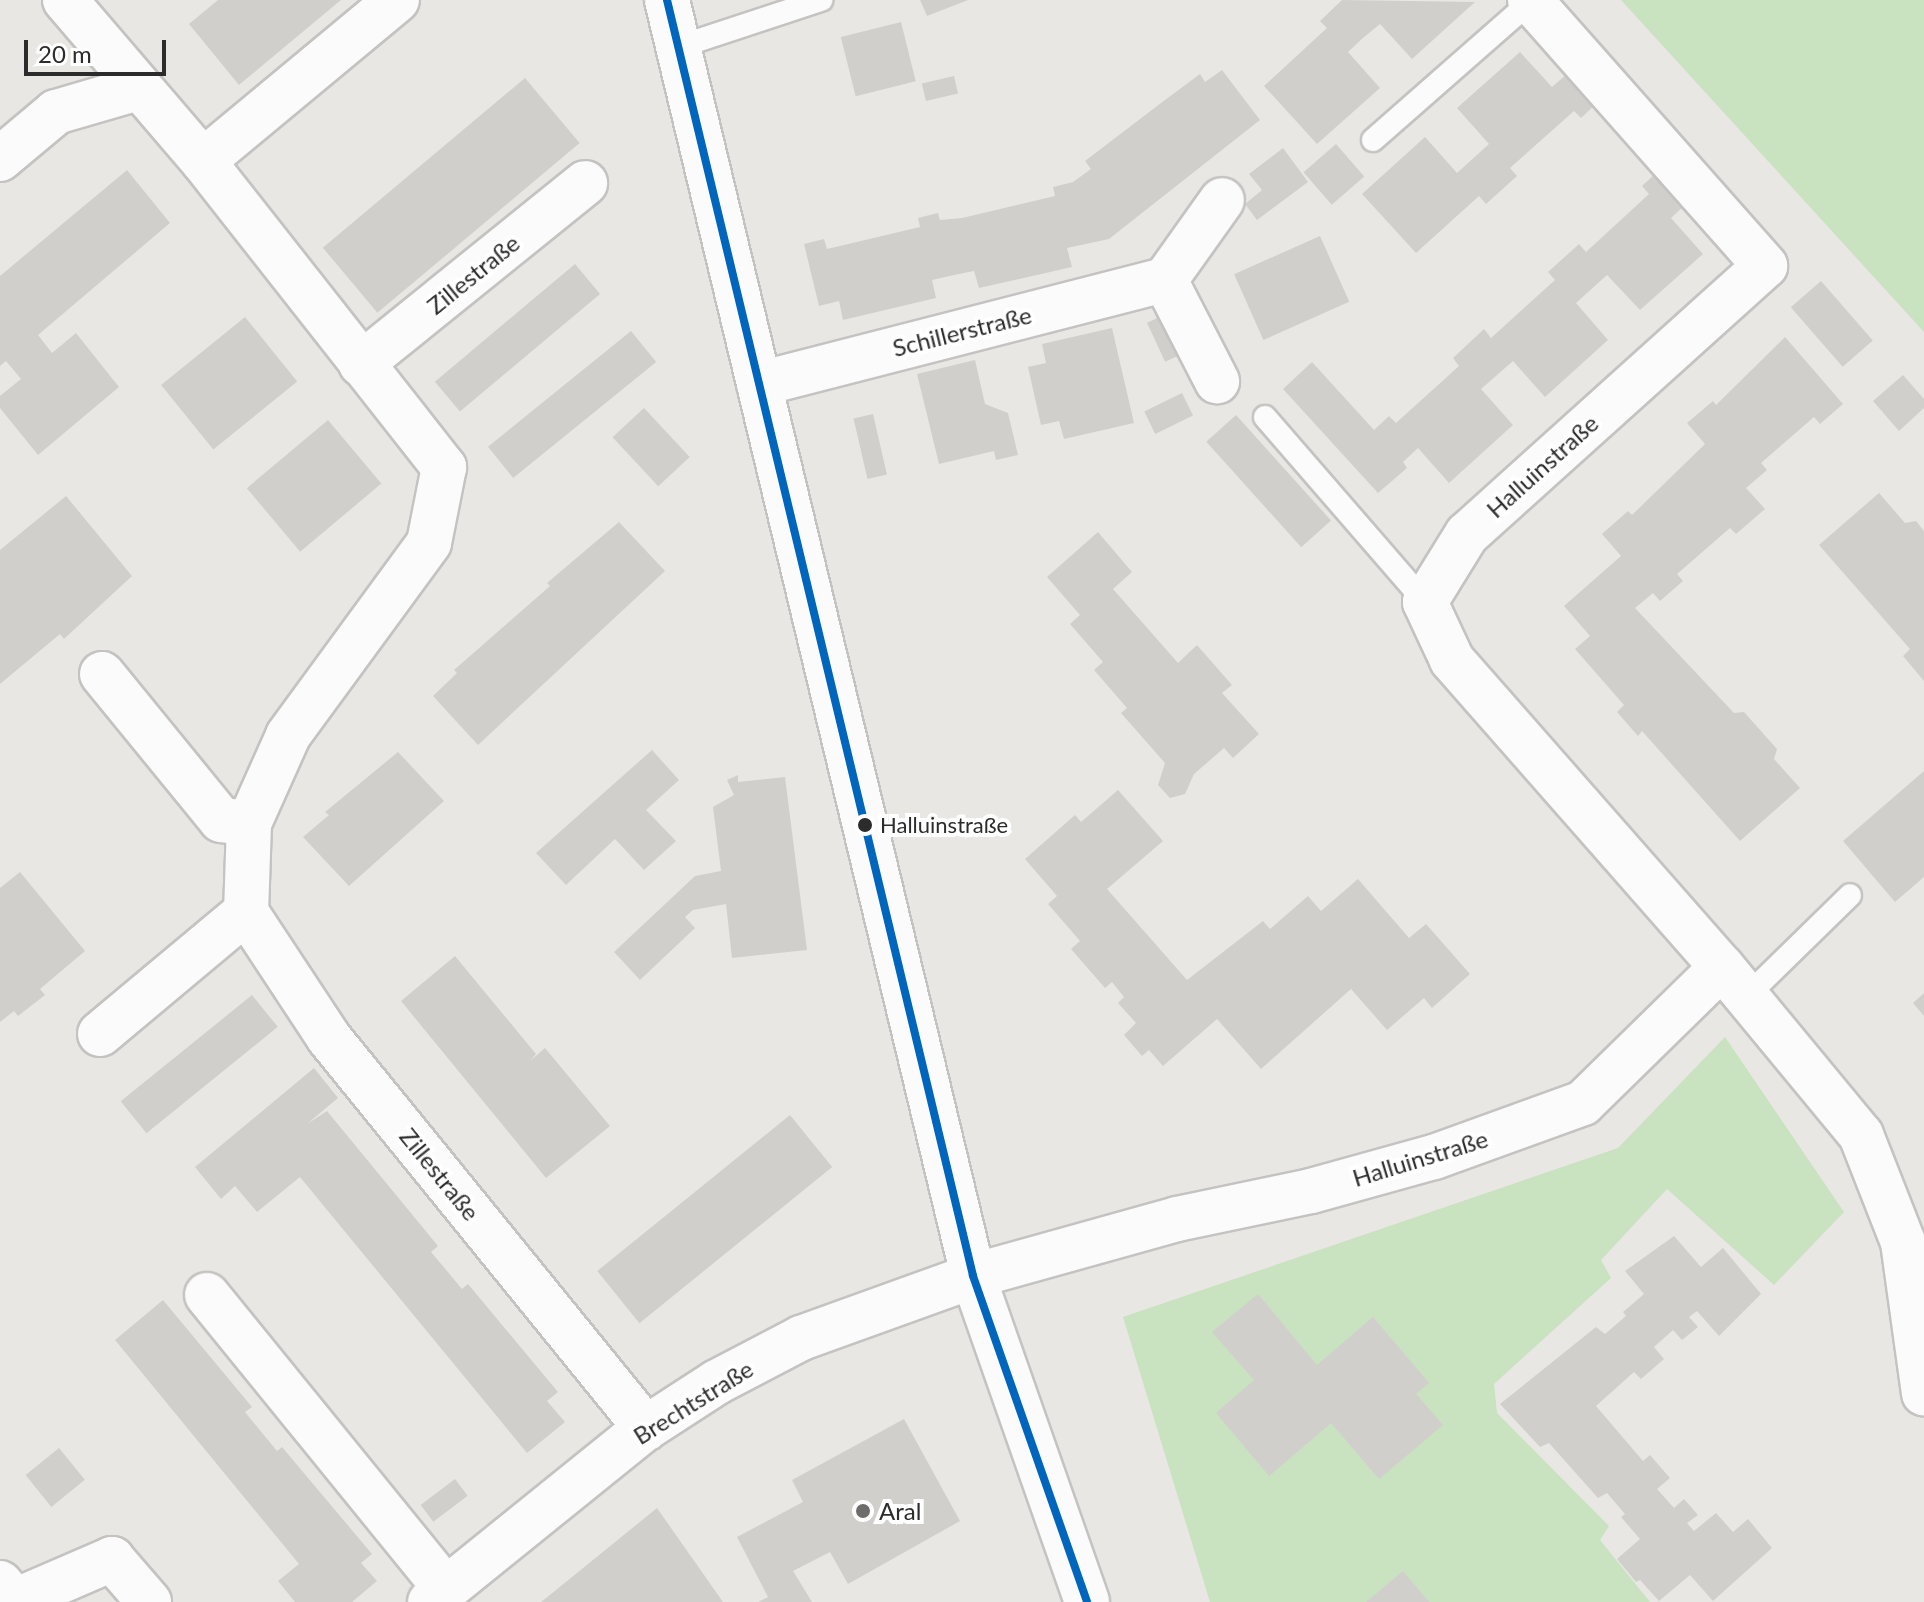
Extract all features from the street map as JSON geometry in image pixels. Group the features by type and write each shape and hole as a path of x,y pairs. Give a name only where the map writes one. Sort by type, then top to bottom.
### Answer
{"street":[{"path":"65,0 203,161 444,467 429,543 288,736 249,823 246,912 100,1034"},
{"path":"203,161 397,0"},
{"path":"667,0 973,1276 1087,1602"},
{"name":"Halluinstraße","path":"1425,602 1467,534 1765,266 1531,0"},
{"path":"0,159 56,112 138,88"},
{"name":"Zillestraße","path":"361,364 585,183"},
{"path":"1217,381 1165,280 1222,200"},
{"name":"Schillerstraße","path":"759,384 1165,280"},
{"path":"1425,602 1452,660 1734,982 1861,1135 1916,1269 1923,1385"},
{"path":"102,674 221,820 249,823"},
{"name":"Zillestraße","path":"246,912 329,1038 646,1428"},
{"name":"Halluinstraße","path":"973,1276 1177,1219 1311,1191 1434,1157 1583,1103 1734,982"},
{"name":"Brechtstraße","path":"207,1295 438,1595 646,1428 717,1382 801,1338 973,1276"},
{"path":"0,1583 15,1601 112,1559 149,1602"}],"lane":[{"path":"678,47 821,0"},
{"path":"1373,140 1531,0"},
{"path":"1265,417 1425,602"},
{"path":"1734,982 1850,895"}],"green space":[{"path":"1621,0 1924,0 1924,332"},
{"path":"1725,1037 1844,1212 1774,1285 1667,1189 1601,1260 1611,1278 1494,1384 1497,1413 1609,1526 1600,1540 1650,1602 1210,1602 1123,1317 1618,1148"}],"building":[{"path":"218,0 341,0 239,85 189,24"},
{"path":"920,0 968,0 927,16"},
{"path":"1342,0 1475,2 1412,59 1380,24 1363,38 1348,52 1380,88 1317,144 1264,86 1327,28 1320,21"},
{"path":"901,22 916,81 856,96 841,37"},
{"path":"1520,52 1552,87 1568,73 1596,104 1581,118 1574,111 1510,168 1517,176 1486,204 1479,196 1416,253 1362,194 1425,137 1457,173 1489,144 1457,108"},
{"path":"1222,70 1260,120 1109,239 1067,248 1072,267 979,288 974,271 932,280 936,298 843,320 839,301 819,306 804,244 824,239 827,249 920,227 918,218 938,213 940,220 962,218 1055,196 1053,187 1073,182 1091,169 1085,161 1161,103 1200,74 1205,82"},
{"path":"954,76 958,94 926,101 922,83"},
{"path":"525,78 580,143 377,313 323,248"},
{"path":"1336,144 1364,176 1332,205 1304,172"},
{"path":"1283,148 1308,182 1257,220 1245,204 1262,190 1249,174"},
{"path":"127,170 170,223 38,335 52,353 76,333 119,387 38,455 0,408 0,396 21,379 6,361 0,366 0,276"},
{"path":"1657,172 1686,204 1671,218 1703,254 1640,310 1607,275 1576,303 1608,340 1545,397 1513,361 1481,389 1513,425 1449,483 1418,448 1403,462 1407,468 1378,493 1283,389 1312,362 1374,430 1389,416 1396,423 1459,366 1453,358 1484,329 1491,338 1555,280 1548,272 1579,244 1586,252 1649,194 1642,186"},
{"path":"1320,236 1349,302 1263,340 1234,274"},
{"path":"575,264 600,294 460,412 435,382"},
{"path":"1821,281 1873,341 1843,367 1791,307"},
{"path":"1166,314 1184,353 1165,362 1147,323"},
{"path":"245,317 297,382 213,449 161,385"},
{"path":"1112,328 1134,423 1064,439 1059,421 1041,425 1028,367 1046,363 1042,344"},
{"path":"631,331 656,362 513,478 488,447"},
{"path":"1785,337 1843,404 1820,424 1814,417 1761,463 1767,470 1746,488 1765,509 1736,534 1730,528 1677,574 1683,581 1660,601 1653,593 1635,608 1734,713 1744,712 1777,749 1774,759 1800,788 1740,841 1642,731 1638,736 1617,712 1624,705 1575,649 1590,636 1564,606 1621,556 1602,534 1628,511 1632,515 1705,444 1687,423 1713,401 1716,405"},
{"path":"975,360 985,404 1008,413 1018,455 996,460 994,451 939,464 917,374"},
{"path":"1903,375 1924,399 1924,408 1899,431 1873,401"},
{"path":"1182,393 1193,415 1155,434 1144,411"},
{"path":"644,408 690,457 658,486 613,437"},
{"path":"873,414 887,474 867,479 854,418"},
{"path":"1236,415 1331,521 1301,547 1206,442"},
{"path":"328,420 381,484 300,552 247,488"},
{"path":"1879,493 1905,523 1916,521 1924,531 1924,681 1903,656 1910,649 1819,545"},
{"path":"66,496 132,576 64,639 60,634 0,684 0,550"},
{"path":"619,522 665,571 478,745 433,696 457,673 454,670 550,586 547,583"},
{"path":"1098,532 1132,572 1113,589 1178,663 1197,645 1232,685 1222,693 1259,734 1233,758 1224,748 1194,774 1185,794 1170,798 1158,785 1165,763 1121,713 1127,708 1094,670 1103,662 1070,624 1080,615 1047,577"},
{"path":"652,750 679,780 646,810 676,841 644,870 615,839 566,885 536,853"},
{"path":"398,752 444,801 349,886 303,837 329,815 325,812"},
{"path":"1924,771 1924,877 1895,902 1843,841"},
{"path":"738,775 738,782 785,777 807,950 732,958 726,904 693,910 685,917 695,928 640,980 614,952 695,876 721,871 713,807 734,795 727,780"},
{"path":"1118,790 1163,841 1107,889 1187,980 1263,921 1270,929 1308,896 1321,911 1358,879 1409,938 1426,924 1470,974 1432,1008 1424,998 1387,1030 1351,989 1261,1069 1217,1019 1163,1066 1149,1050 1142,1056 1124,1035 1136,1023 1118,1003 1124,997 1112,982 1105,988 1071,949 1080,941 1048,904 1057,896 1025,859 1075,815 1081,822"},
{"path":"20,872 85,951 40,989 45,995 18,1016 14,1011 0,1022 0,888"},
{"path":"455,956 536,1054 530,1061 545,1048 610,1126 546,1178 401,1001"},
{"path":"1924,993 1924,1016 1913,1003"},
{"path":"252,995 278,1027 146,1133 121,1101"},
{"path":"314,1068 338,1098 307,1124 327,1111 438,1246 431,1252 462,1289 468,1284 558,1392 547,1401 565,1422 527,1453 300,1177 257,1212 235,1186 221,1199 195,1167"},
{"path":"790,1115 832,1167 639,1323 597,1271"},
{"path":"1674,1236 1701,1267 1723,1248 1761,1294 1719,1336 1697,1311 1689,1317 1698,1327 1682,1340 1673,1330 1654,1347 1664,1359 1641,1379 1634,1372 1596,1406 1643,1461 1650,1455 1670,1478 1657,1489 1674,1508 1684,1499 1698,1515 1687,1523 1694,1531 1716,1513 1733,1532 1748,1519 1772,1548 1713,1601 1690,1575 1659,1601 1640,1580 1636,1582 1617,1559 1640,1539 1621,1517 1625,1514 1607,1493 1598,1498 1549,1443 1540,1447 1500,1404 1596,1327 1605,1334 1626,1316 1623,1312 1644,1294 1625,1271"},
{"path":"1258,1294 1317,1365 1373,1317 1429,1383 1416,1394 1443,1425 1379,1479 1331,1423 1269,1476 1216,1413 1254,1380 1212,1332"},
{"path":"163,1300 252,1407 245,1412 277,1451 282,1447 372,1554 361,1563 377,1581 352,1602 295,1602 278,1581 299,1564 115,1340"},
{"path":"904,1419 960,1521 848,1584 830,1552 793,1571 812,1602 758,1602 768,1597 737,1537 803,1502 792,1480"},
{"path":"59,1448 85,1480 51,1507 26,1475"},
{"path":"455,1479 468,1496 433,1522 421,1505"},
{"path":"657,1508 723,1602 541,1602 556,1590"},
{"path":"1403,1571 1429,1602 1366,1602"}],"transit line":[{"path":"667,0 973,1276 1087,1602"}],"place":[{"name":"Halluinstraße","path":"865,825"},
{"name":"Aral","path":"863,1511"}]}
